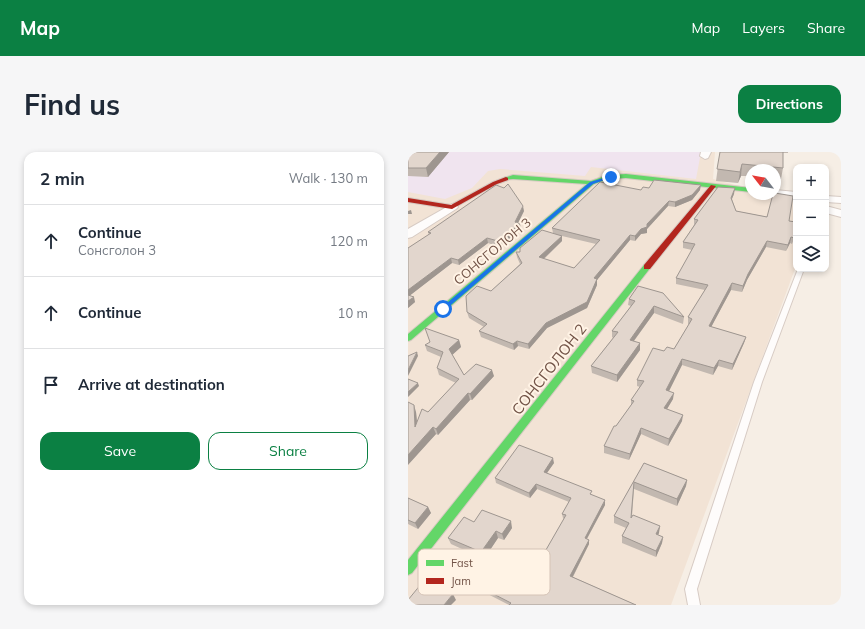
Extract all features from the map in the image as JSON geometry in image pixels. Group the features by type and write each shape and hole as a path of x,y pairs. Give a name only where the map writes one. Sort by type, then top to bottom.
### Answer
{"street":[{"path":"408,234 495,183 513,177 592,183 608,177 626,176 745,189"},
{"name":"СОНСГОЛОН 3","path":"408,338 592,183"},
{"name":"СОНСГОЛОН 2","path":"424,549 610,313 713,186"},
{"path":"781,194 793,195"},
{"path":"829,199 841,200"},
{"path":"408,200 452,207"},
{"path":"829,210 841,214"},
{"name":"СОНСГОЛОН 2","path":"408,569 418,556"}],"lane":[{"path":"694,605 691,589 758,382 799,272"}],"shaded area":[{"path":"408,152 715,152 713,179 745,187 745,200 781,200 781,197 793,200 794,272 671,605 408,605"},
{"path":"408,152 701,152 696,179 591,167 585,176 500,169 488,171 472,188 445,199 408,192"}],"building":[{"path":"413,152 440,152 426,168 408,168 408,158"},
{"path":"720,152 783,152 783,168 781,168 781,164 742,164 740,172 717,169"},
{"path":"654,180 701,185 692,195 675,202 669,201 647,224 647,227 641,229 635,236 630,235 594,278 597,279 587,302 546,323 528,344 517,341 513,344 479,331 487,324 467,312 466,296 477,286 491,291 522,263 516,252 520,252 520,248 542,230 562,236 539,257 574,268 600,240 552,228 600,182 641,190 643,187 649,188"},
{"path":"508,184 523,206 515,222 520,224 498,241 487,238 458,260 451,258 408,290 408,248 431,233 428,232 496,185 504,188"},
{"path":"718,187 735,188 731,198 736,211 767,217 771,200 781,200 781,194 793,196 789,221 793,222 793,238 791,237 788,245 767,241 748,274 743,286 732,283 709,326 746,337 733,364 719,360 714,368 682,359 666,390 674,393 664,408 683,415 669,439 641,428 630,454 604,446 614,426 616,426 634,401 631,400 644,381 637,380 653,348 664,351 667,347 674,349 692,319 688,317 708,285 676,278 695,244 683,242 698,220 694,219"},
{"path":"638,286 663,293 684,317 654,306 630,340 640,343 617,375 591,366 618,332 612,331 635,301 629,299"},
{"path":"408,295 414,297 408,301"},
{"path":"425,328 459,340 449,349 464,375 476,364 492,370 470,394 468,393 436,429 433,427 408,455 408,402 414,405 415,427 422,409 428,412 459,379 437,368 443,352 425,345 430,342"},
{"path":"417,352 408,370 408,356"},
{"path":"408,379 418,383 408,392"},
{"path":"519,445 553,458 544,472 592,491 590,494 605,500 585,538 589,540 570,576 636,605 509,605 511,603 495,595 550,595 550,549 546,549 566,515 562,514 571,498 536,484 529,493 495,478"},
{"path":"644,463 687,480 677,499 634,482 631,518 633,515 660,526 656,534 663,537 656,551 622,536 629,523 614,516"},
{"path":"408,498 428,507 415,523 408,520"},
{"path":"482,510 511,521 502,534 496,531 483,549 474,549 448,538 464,517 474,522"},
{"path":"418,588 418,595 452,595 444,605 408,605 408,600"}],"traffic: fast":[{"path":"506,179 513,177 592,183 608,177 626,176 745,189"},
{"path":"408,338 592,183"},
{"path":"424,549 647,267"},
{"path":"408,569 418,556"}],"traffic: jam":[{"path":"408,200 452,207 495,183 506,179"},
{"path":"647,267 713,186"}],"route":[{"path":"443,309 592,183 611,177"}]}
